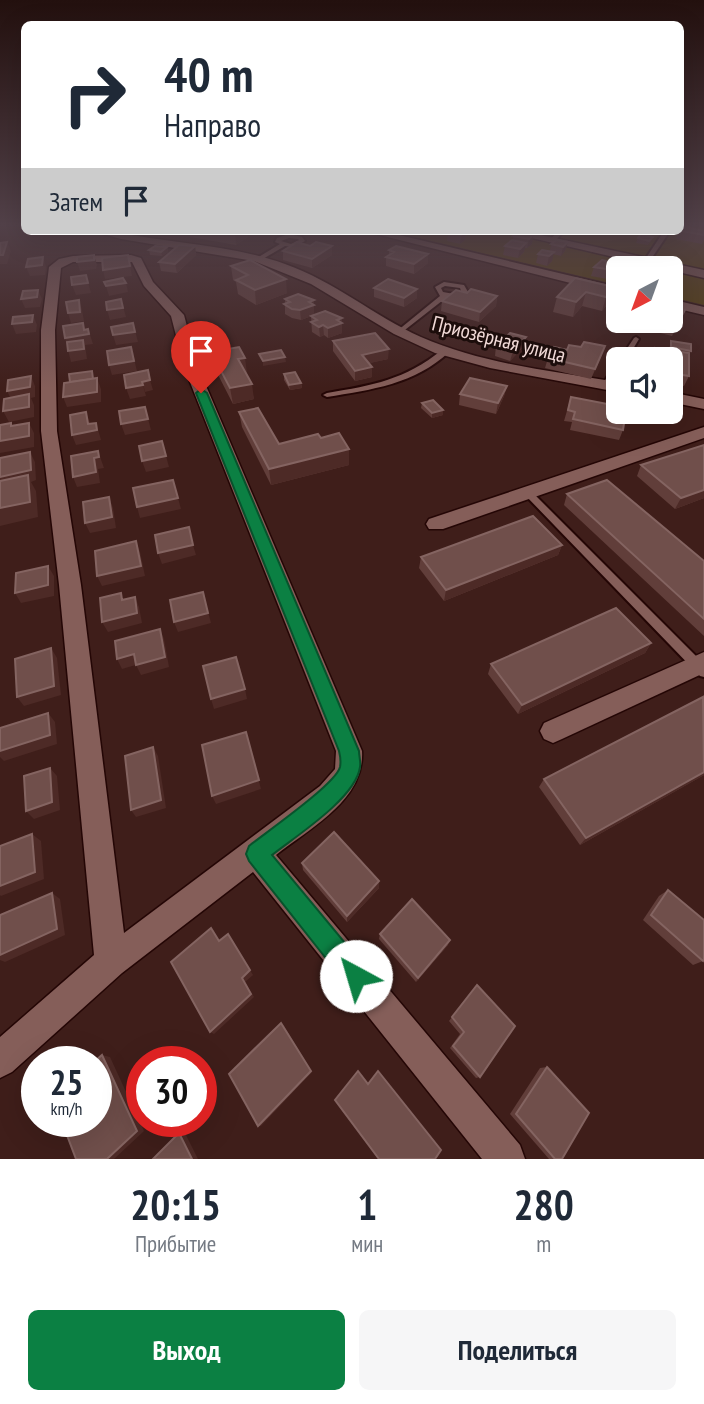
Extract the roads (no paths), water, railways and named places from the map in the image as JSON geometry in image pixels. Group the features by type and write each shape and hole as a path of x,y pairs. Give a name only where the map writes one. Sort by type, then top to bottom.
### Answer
{"street":[{"path":"53,280 48,330 49,431 70,585 111,962"},
{"path":"0,1060 111,962 257,854 330,796 350,768 349,751 191,367 177,315 147,280"},
{"name":"Приозёрная улица","path":"311,280 399,332 445,352 521,370 606,385"},
{"path":"573,280 606,288"},
{"path":"683,306 704,311"},
{"path":"683,400 704,404"},
{"path":"436,524 704,432"},
{"path":"553,730 702,666"},
{"path":"257,854 506,1159"}],"lane":[{"path":"399,332 445,295"},
{"path":"631,347 636,339"},
{"path":"327,395 406,379 422,371 445,352"},
{"path":"529,494 702,666"}]}
